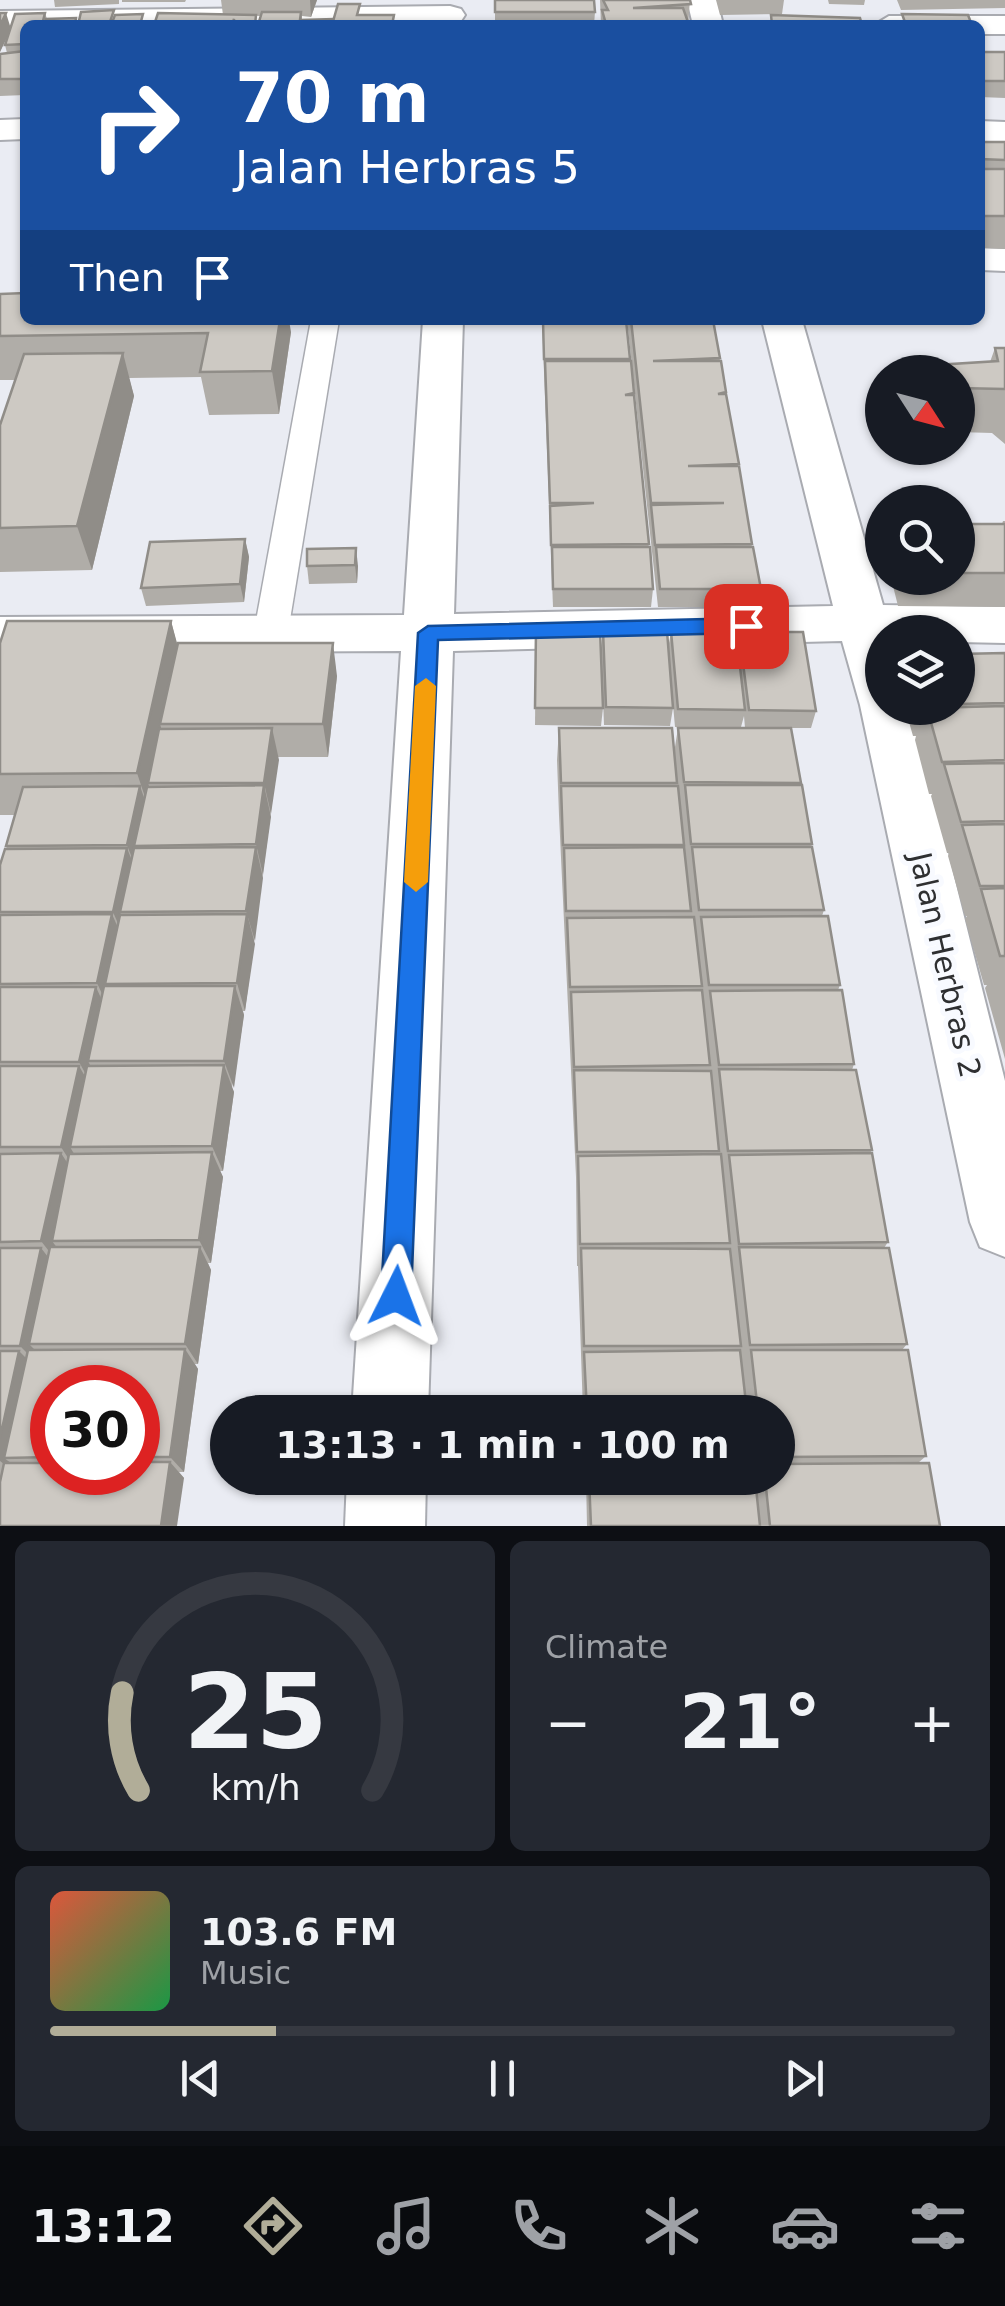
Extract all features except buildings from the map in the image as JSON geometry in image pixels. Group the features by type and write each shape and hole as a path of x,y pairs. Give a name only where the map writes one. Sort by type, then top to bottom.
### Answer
{"street":[{"path":"0,20 220,10 450,13"},
{"path":"391,1395 442,325"},
{"path":"0,635 428,633 865,623 783,325"},
{"path":"975,625 1005,625"},
{"name":"Jalan Herbras 2","path":"889,725 1005,1222"},
{"path":"385,1526 386,1495"}],"lane":[{"path":"271,632 324,325"}],"slow traffic":[{"path":"416,882 426,686"}],"route":[{"path":"396,1296 428,633 746,626"}]}
